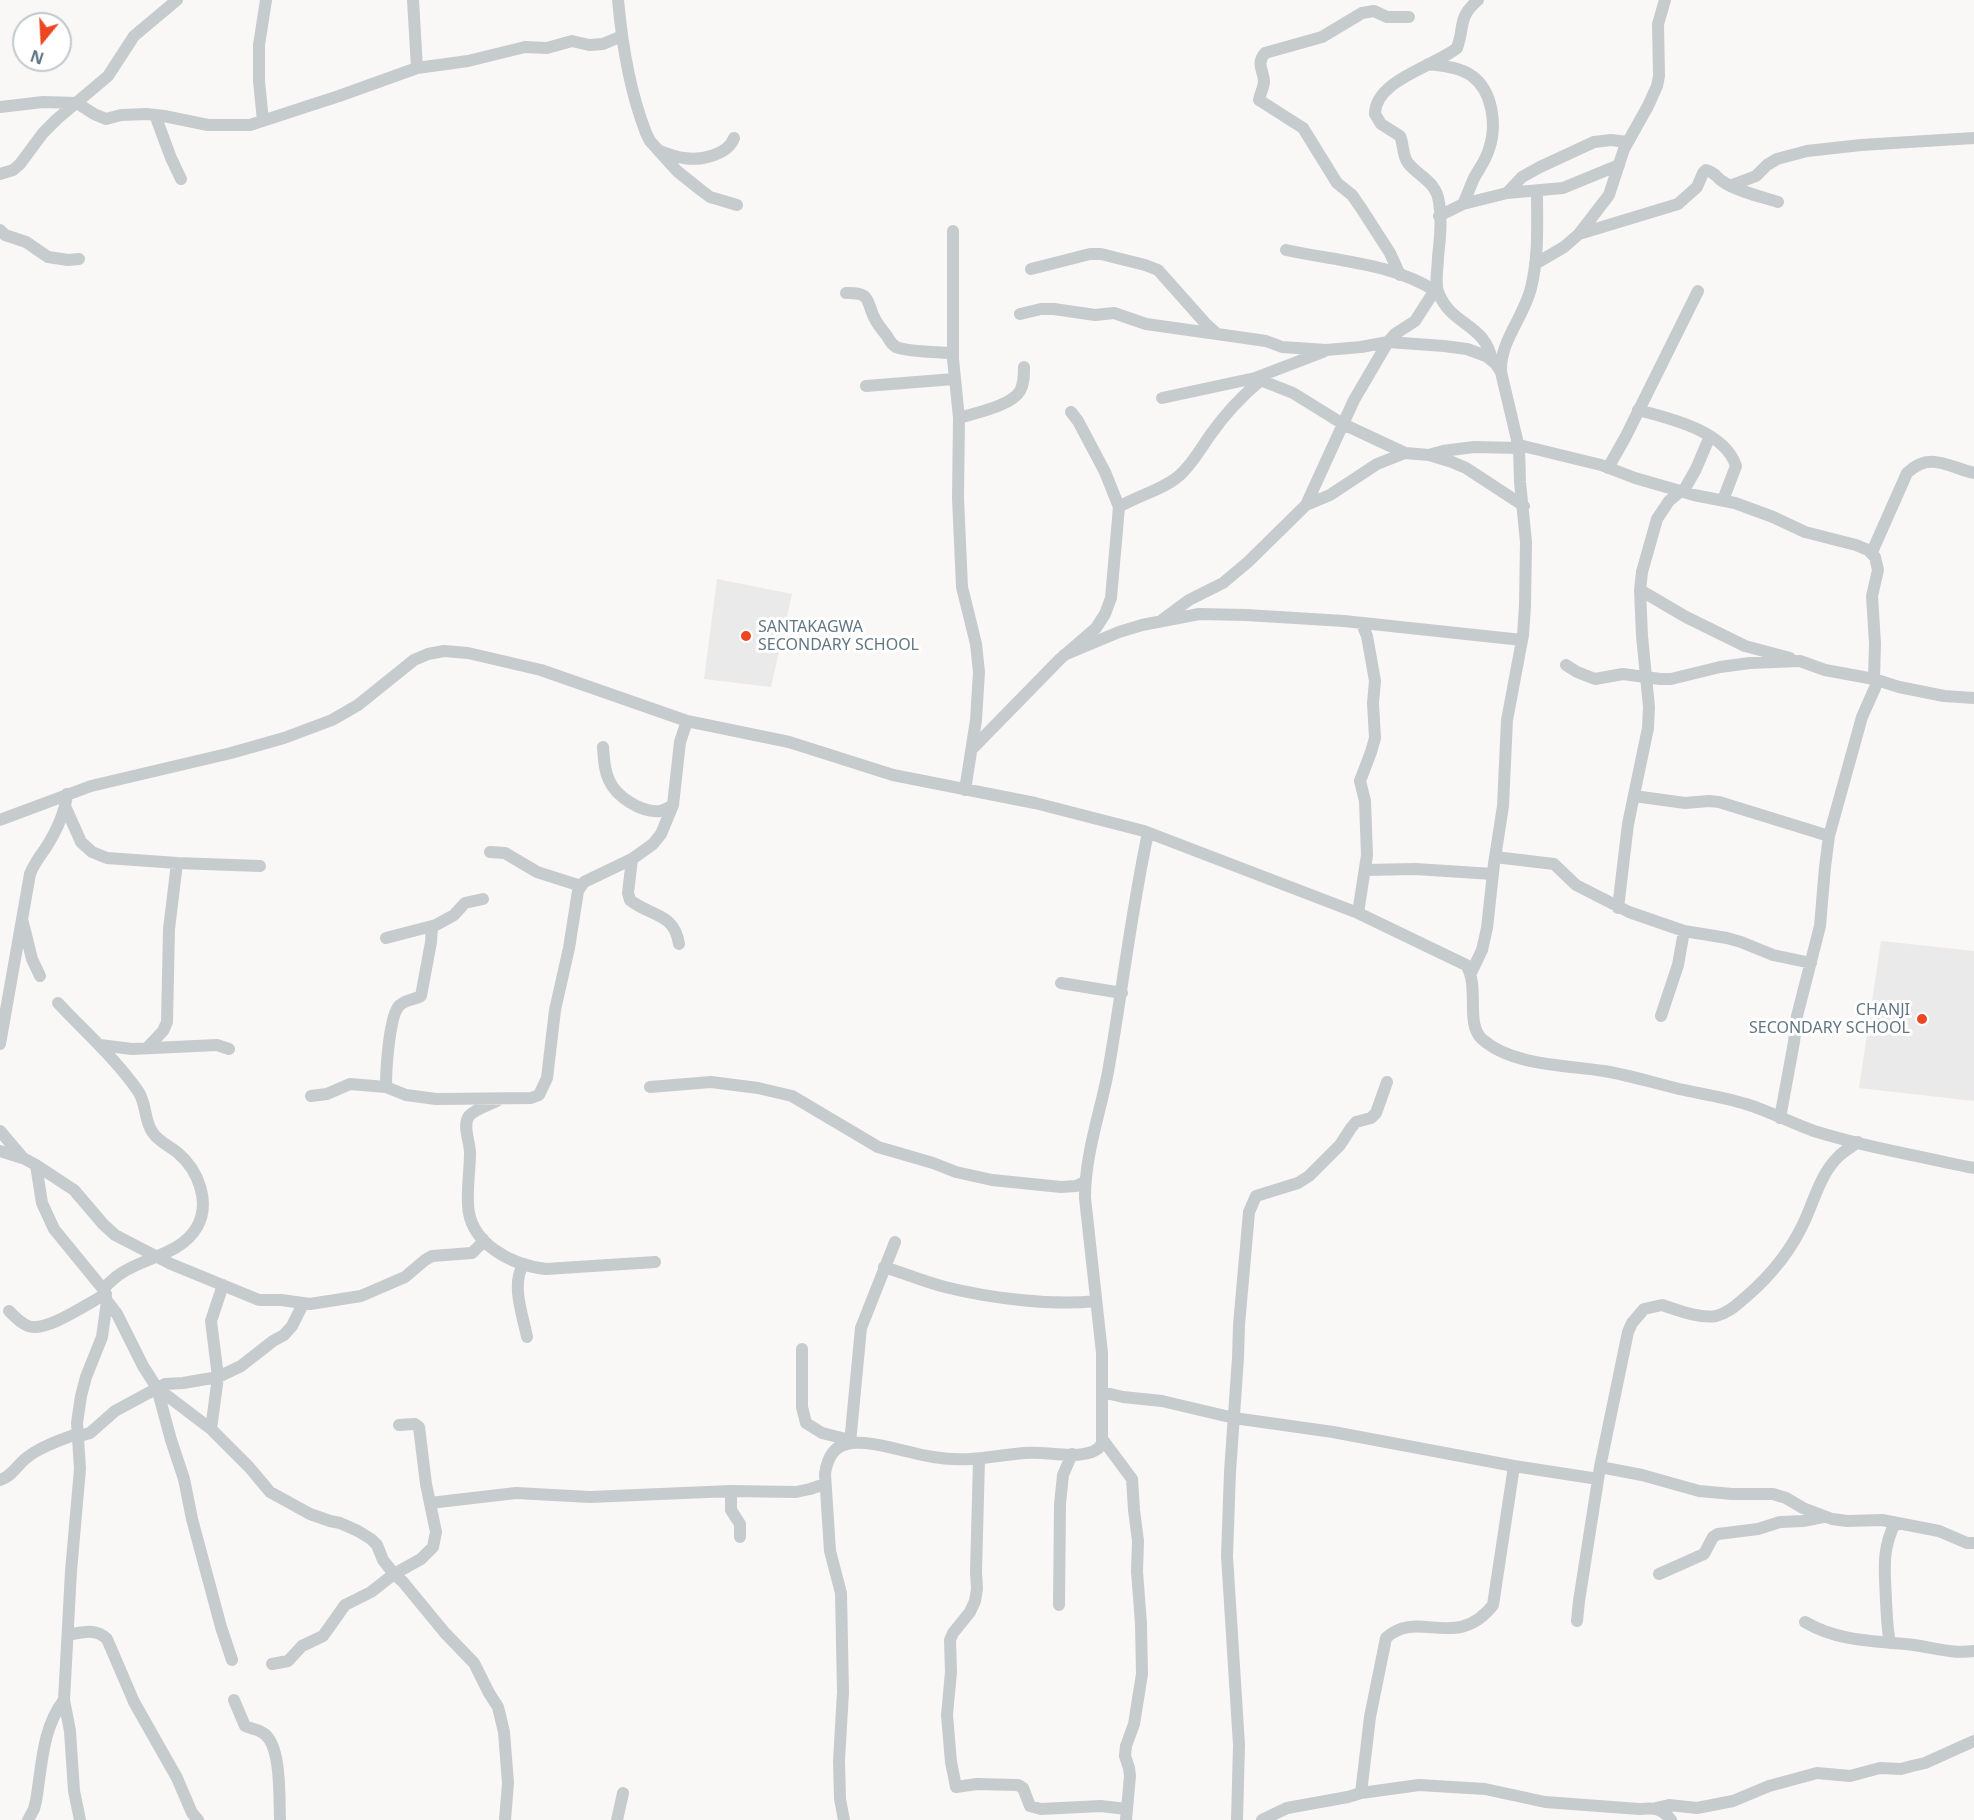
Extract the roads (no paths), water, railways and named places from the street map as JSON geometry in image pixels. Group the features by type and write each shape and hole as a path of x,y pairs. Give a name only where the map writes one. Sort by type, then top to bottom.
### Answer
{"street":[{"path":"0,174 13,170 20,164 43,133 108,76 134,36 177,0"},
{"path":"263,121 259,81 259,45 266,0"},
{"path":"413,0 417,68"},
{"path":"618,0 622,36 641,123 650,141 677,171 702,192 710,197 737,205"},
{"path":"1160,622 1189,600 1223,583 1248,562 1306,505 1362,385 1388,342 1395,334 1415,321 1436,291 1439,200 1426,178 1406,160 1400,136 1382,124 1375,114 1376,102 1380,96 1413,71 1457,48 1461,21 1478,0"},
{"path":"1535,264 1564,247 1579,234 1609,195 1629,142 1657,86 1659,76 1658,24 1665,0"},
{"path":"1400,274 1390,253 1362,208 1338,183 1303,128 1259,100 1264,80 1260,66 1265,53 1322,37 1362,13 1374,11 1393,18 1409,17"},
{"path":"0,107 43,102 77,103 106,119 121,115 155,115 208,125 236,126 263,121 417,68 468,62 525,47 547,48 572,41 589,45 603,44 622,36"},
{"path":"1427,64 1448,66 1471,75 1483,85 1488,98 1492,115 1490,149 1473,179 1463,204"},
{"path":"155,115 181,179"},
{"path":"659,151 686,159 697,158 721,152 732,143 734,138"},
{"path":"1732,185 1756,176 1776,159 1807,151 1974,138"},
{"path":"1507,193 1522,177 1540,166 1594,142 1611,140 1629,142"},
{"path":"1440,216 1463,204 1507,193 1563,188 1619,165"},
{"path":"1579,234 1678,204 1697,187 1706,170 1714,172 1723,181 1732,185 1778,202"},
{"path":"1471,973 1479,959 1485,939 1503,806 1507,720 1522,640 1525,606 1526,542 1519,447 1500,359 1525,308 1531,288 1539,236 1537,191"},
{"path":"0,230 5,235 26,242 48,257 80,259"},
{"path":"954,231 953,353 959,418 958,498 962,587 976,644 979,672 972,749 965,790"},
{"path":"1286,250 1357,263 1400,274 1423,283 1436,291 1454,316 1486,341 1492,361"},
{"path":"1031,269 1090,254 1101,254 1145,265 1158,270 1217,334"},
{"path":"1608,468 1698,291"},
{"path":"846,293 863,294 868,300 876,321 892,344 897,347 953,353"},
{"path":"1020,314 1054,309 1095,315 1114,313 1146,324 1266,341 1282,347 1326,350 1388,342 1419,343 1467,349 1486,356 1501,372"},
{"path":"1162,398 1258,379 1326,350"},
{"path":"959,418 993,408 1014,398 1020,392 1024,367"},
{"path":"866,386 954,379"},
{"path":"1258,379 1293,393 1343,424 1405,453 1429,455 1466,468 1524,506"},
{"path":"1119,507 1167,484 1182,473 1225,416 1258,379"},
{"path":"1638,410 1688,425 1710,436 1730,454 1736,466 1723,501"},
{"path":"972,749 1064,656 1096,628 1108,606 1114,582 1119,507 1105,472 1071,412"},
{"path":"1618,908 1628,824 1648,728 1649,707 1640,590 1642,572 1657,519 1669,501 1682,492 1696,469 1710,436"},
{"path":"1429,455 1474,447 1519,447 1608,468 1682,492 1723,501 1773,517 1805,532 1856,545 1872,552"},
{"path":"1306,505 1330,495 1377,464 1405,453"},
{"path":"1780,1118 1797,1016 1820,926 1829,836 1862,717 1876,680 1872,596 1878,570 1872,552 1907,473 1914,466 1928,461 1938,462 1974,473"},
{"path":"1640,590 1686,617 1745,646 1825,670 1899,687 1944,696 1974,698"},
{"path":"1064,656 1119,632 1199,614 1254,615 1522,640"},
{"path":"1358,913 1365,870 1367,831 1365,801 1360,781 1375,738 1373,703 1375,681 1367,636 1362,624"},
{"path":"0,820 66,800 133,775 231,753 301,732 332,720 358,705 414,660 444,651 468,653 541,670 687,720 789,742 893,775 1035,803 1148,833 1358,913 1466,965 1471,973 1476,1030 1482,1039 1507,1053 1544,1064 1608,1071 1726,1099 1814,1131 1974,1168"},
{"path":"1566,665 1595,679 1623,674 1671,679 1720,667 1800,661"},
{"path":"311,1096 327,1094 350,1084 386,1087 416,1098 499,1100 531,1098 539,1095 544,1089 547,1078 555,1010 580,886 632,859 653,844 662,834 673,805 680,742 687,720"},
{"path":"603,747 605,770 614,790 621,796 642,808 652,810 662,811 673,805"},
{"path":"1634,796 1685,803 1719,802 1829,836"},
{"path":"66,800 81,842 92,852 107,858 260,866"},
{"path":"0,1043 33,866 53,834 66,800"},
{"path":"802,1349 802,1407 806,1422 816,1431 850,1441 933,1457 979,1460 1024,1453 1072,1454 1094,1452 1099,1449 1103,1440 1102,1353 1085,1182 1104,1095 1148,833"},
{"path":"490,852 505,853 537,872 580,886"},
{"path":"1495,857 1554,864 1576,885 1618,908 1684,931 1727,938 1773,955 1811,963"},
{"path":"632,859 628,893 630,900 668,920 676,929 679,944"},
{"path":"147,1048 163,1031 167,1022 169,929 177,863"},
{"path":"1365,870 1415,869 1493,874"},
{"path":"386,938 432,927 454,915 465,903 483,899"},
{"path":"22,922 32,959 40,976"},
{"path":"386,1087 393,1019 396,1009 402,1003 421,996 432,927"},
{"path":"1661,1016 1678,965 1684,931"},
{"path":"1061,983 1122,993"},
{"path":"9,1311 24,1324 39,1328 72,1313 105,1294 121,1273 157,1257 191,1236 198,1226 203,1203 202,1191 187,1161 152,1133 139,1092 100,1045 58,1003"},
{"path":"100,1045 132,1049 206,1045 229,1049"},
{"path":"650,1087 711,1082 758,1088 792,1096 878,1147 956,1172 992,1180 1060,1187 1076,1186 1085,1182"},
{"path":"1237,1820 1239,1745 1227,1556 1242,1288 1252,1201 1263,1192 1282,1188 1309,1176 1340,1145 1356,1122 1371,1118 1376,1113 1387,1082"},
{"path":"499,1100 470,1115 467,1120 470,1165 468,1206 474,1226 483,1239 498,1254 523,1265 546,1269 655,1262"},
{"path":"0,1131 23,1158"},
{"path":"1577,1621 1599,1473 1613,1414 1628,1332 1644,1309 1662,1305 1708,1317 1717,1316 1733,1308 1756,1289 1794,1240 1825,1175 1839,1155 1858,1142"},
{"path":"0,1151 23,1158 75,1190 115,1235 157,1257 259,1300 281,1300 303,1304 361,1296 405,1277 432,1256 472,1253 483,1239"},
{"path":"36,1165 42,1203 54,1230 105,1294 143,1366 158,1388 211,1430 249,1467 270,1492 310,1514 340,1523 377,1545 383,1560 394,1574 474,1663 498,1707 504,1732 508,1783 506,1820"},
{"path":"850,1441 861,1328 895,1242"},
{"path":"523,1265 520,1271 518,1302 527,1337"},
{"path":"884,1267 945,1287 981,1294 1071,1304 1096,1301"},
{"path":"211,1430 218,1377 211,1321 223,1285"},
{"path":"80,1820 74,1791 70,1731 64,1700 70,1582 80,1469 77,1434 81,1396 102,1337 105,1294"},
{"path":"0,1480 14,1472 30,1455 77,1434 90,1433 115,1411 165,1384 218,1377 241,1366 284,1335 292,1326 303,1304"},
{"path":"158,1388 184,1479 192,1519 221,1627 232,1660"},
{"path":"1102,1392 1123,1397 1162,1401 1234,1418 1334,1432 1514,1466 1642,1475 1699,1491 1737,1495 1773,1494 1824,1516 1847,1521 1882,1520 1919,1527 1967,1543 1974,1543"},
{"path":"272,1664 288,1661 302,1646 323,1636 345,1605 371,1592 394,1574 421,1559 433,1546 436,1532 419,1427 415,1424 399,1425"},
{"path":"979,1460 977,1589 975,1601 950,1640 951,1672 947,1715 951,1762 956,1787 977,1784 1012,1784 1023,1788 1030,1806 1041,1809 1101,1806 1126,1814 1130,1776 1125,1756 1126,1746 1134,1724 1142,1674 1137,1571 1138,1541 1132,1479 1103,1440"},
{"path":"844,1820 840,1799 839,1761 843,1692 841,1593 830,1551 825,1484 826,1464 831,1454 850,1441"},
{"path":"1059,1605 1060,1504 1063,1474 1072,1454"},
{"path":"1361,1793 1370,1717 1386,1638 1393,1631 1419,1626 1463,1628 1486,1614 1493,1605 1514,1466"},
{"path":"430,1503 505,1494 590,1497 658,1496 730,1491 796,1491 825,1484"},
{"path":"730,1491 731,1510 740,1524 740,1537"},
{"path":"1659,1574 1704,1554 1711,1540 1718,1534 1824,1516"},
{"path":"1890,1643 1886,1622 1884,1564 1886,1546 1895,1523"},
{"path":"1805,1622 1829,1634 1857,1640 1950,1652 1974,1651"},
{"path":"69,1635 94,1631 107,1639 134,1702 177,1778 192,1813 198,1820"},
{"path":"27,1820 36,1801 49,1725 64,1700"},
{"path":"234,1700 245,1726 267,1736 275,1753 280,1793 280,1820"},
{"path":"1262,1820 1287,1808 1361,1793 1419,1785 1485,1790 1545,1802 1639,1809 1669,1805 1697,1808 1733,1801 1769,1786 1817,1773 1850,1776 1880,1768 1912,1767 1974,1741"},
{"path":"617,1820 623,1794"},
{"path":"1656,1808 1671,1820"}],"place":[{"name":"SANTAKAGWA SECONDARY SCHOOL","path":"746,636"},
{"name":"CHANJI SECONDARY SCHOOL","path":"1922,1019"}]}
